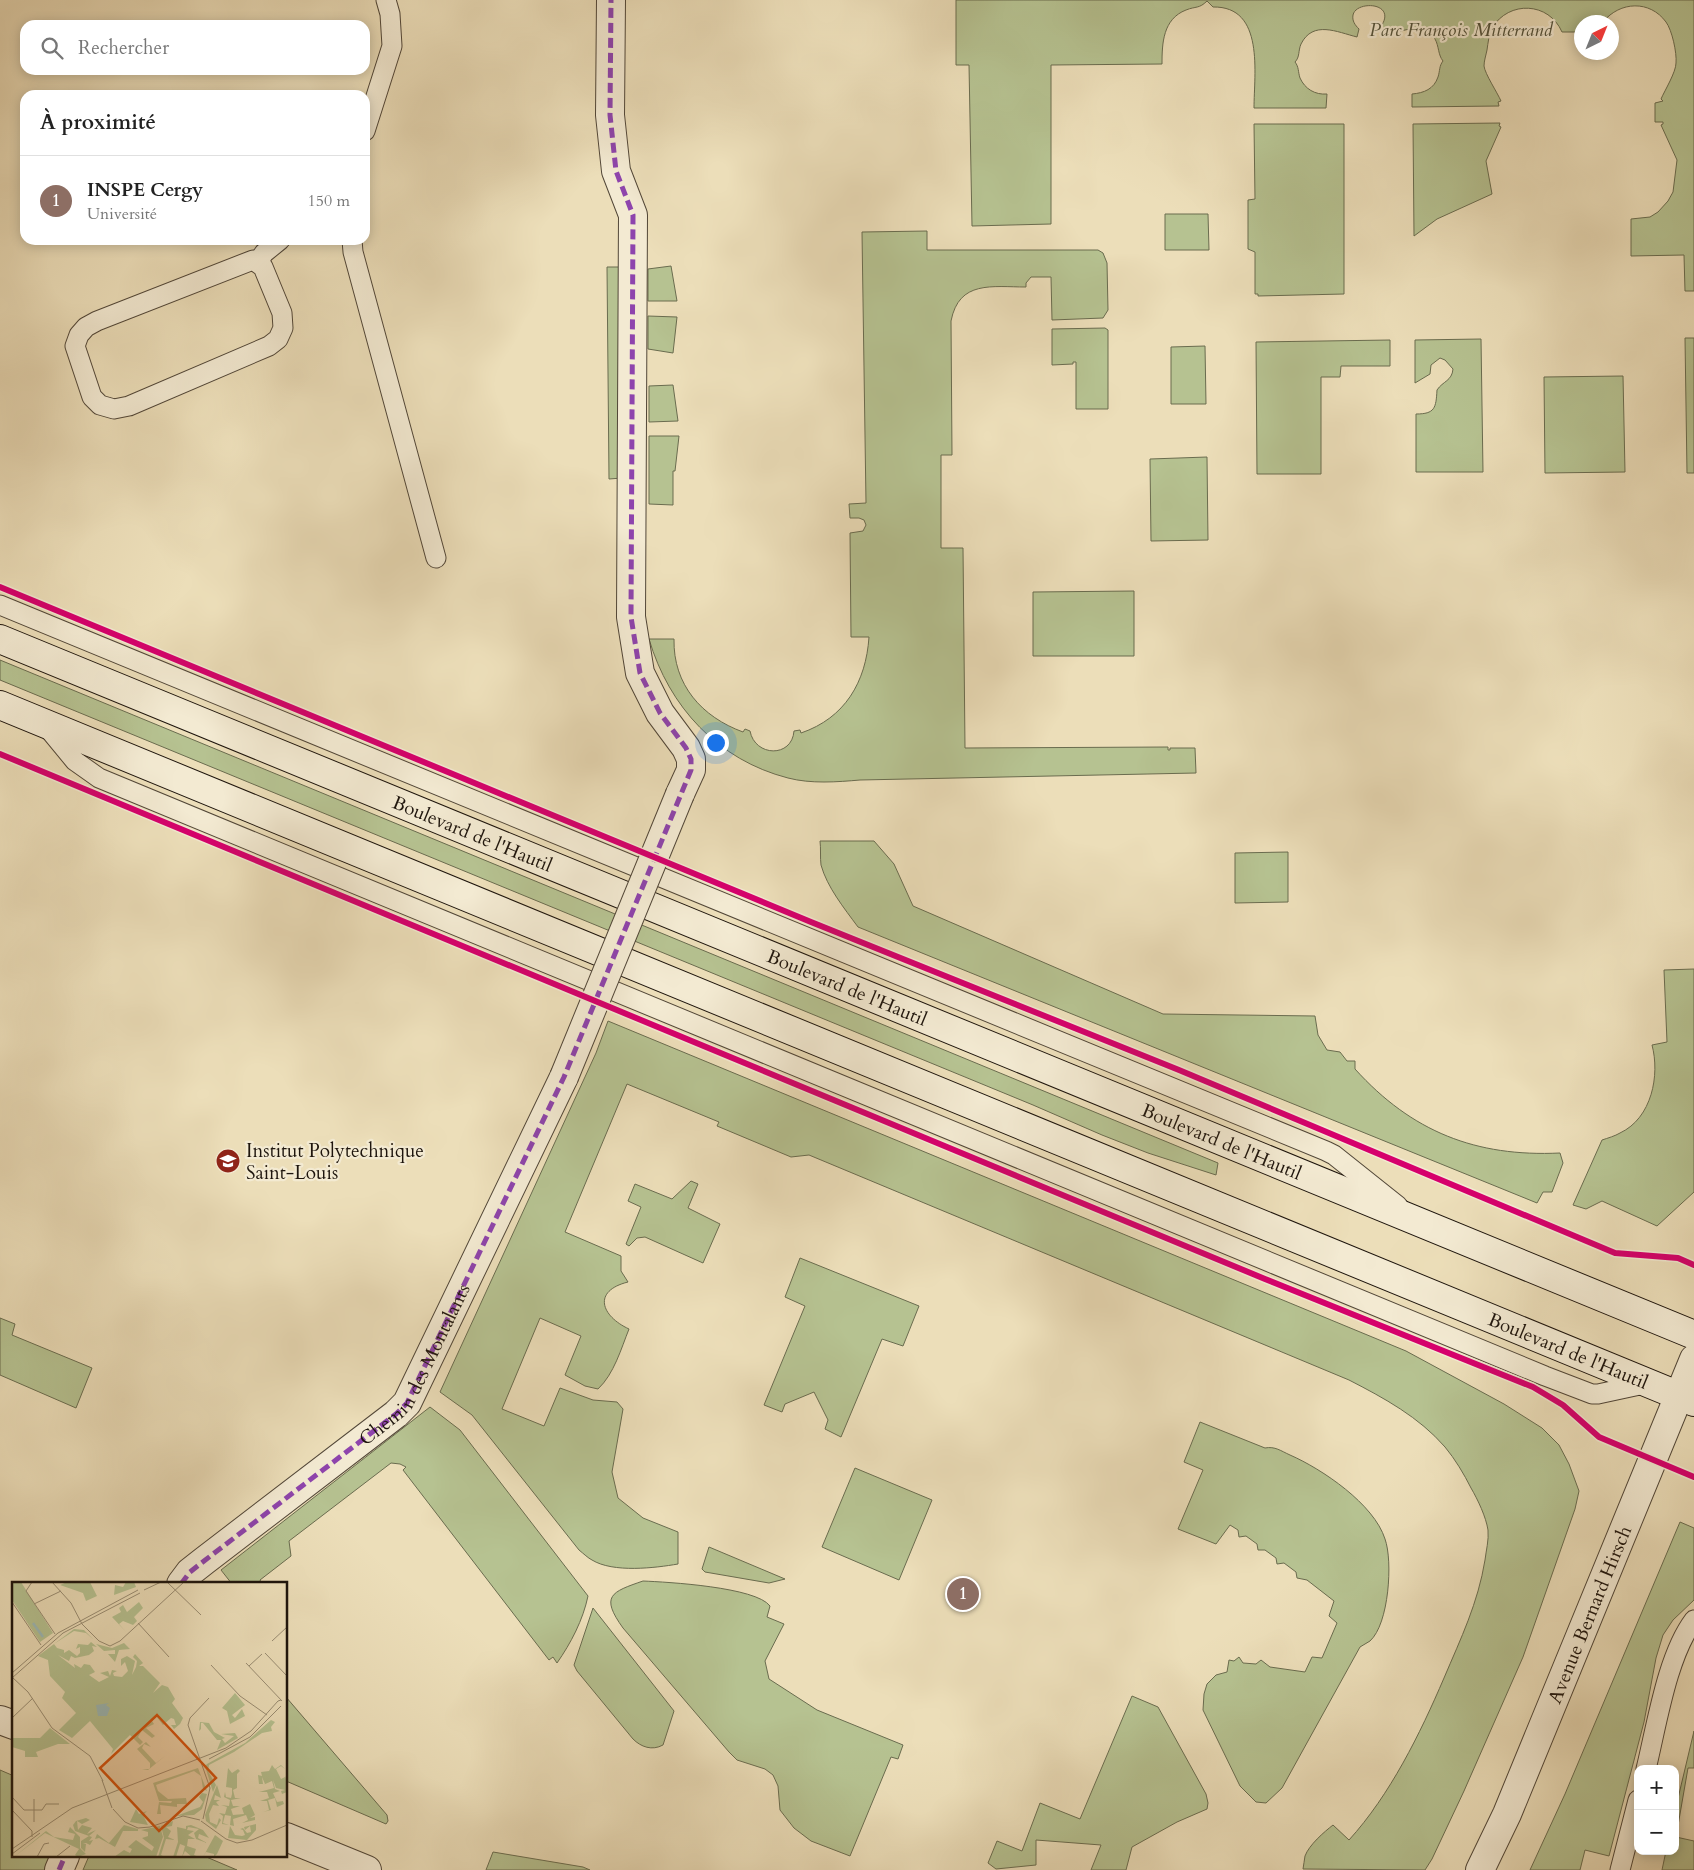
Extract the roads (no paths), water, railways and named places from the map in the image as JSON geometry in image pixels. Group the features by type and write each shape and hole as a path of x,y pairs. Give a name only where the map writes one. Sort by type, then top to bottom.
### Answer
{"main road":[{"name":"Chemin des Montalants","path":"182,1582 190,1572 396,1414 407,1403 564,1077 691,770 692,759 660,713 640,673 631,617 633,215 616,171 610,115 611,0"},
{"name":"Boulevard de l'Hautil","path":"0,638 1694,1336"},
{"name":"Boulevard de l'Hautil","path":"0,705 1687,1399"},
{"name":"Avenue Bernard Hirsch","path":"1480,1870 1507,1814 1687,1399 1694,1359"},
{"path":"0,1720 12,1724"},
{"path":"288,1838 368,1870"},
{"path":"59,1870 64,1858"}],"lane":[{"path":"370,115 392,46 390,14 386,0"},
{"path":"258,262 275,245"},
{"path":"353,245 436,558"},
{"path":"253,260 258,262 263,267 282,313 283,328 278,339 269,346 129,406 114,409 100,405 92,398 75,346 79,335 86,327 253,260"},
{"path":"0,605 1326,1151 1334,1155 1420,1224"},
{"path":"1647,1765 1672,1664 1680,1642 1694,1620"},
{"path":"1620,1870 1635,1810"}],"place":[{"name":"Institut Polytechnique Saint-Louis","path":"228,1161"},
{"name":"INSPE Cergy","path":"963,1594"}],"park label":[{"name":"Parc François Mitterrand","path":"1461,29"}]}
